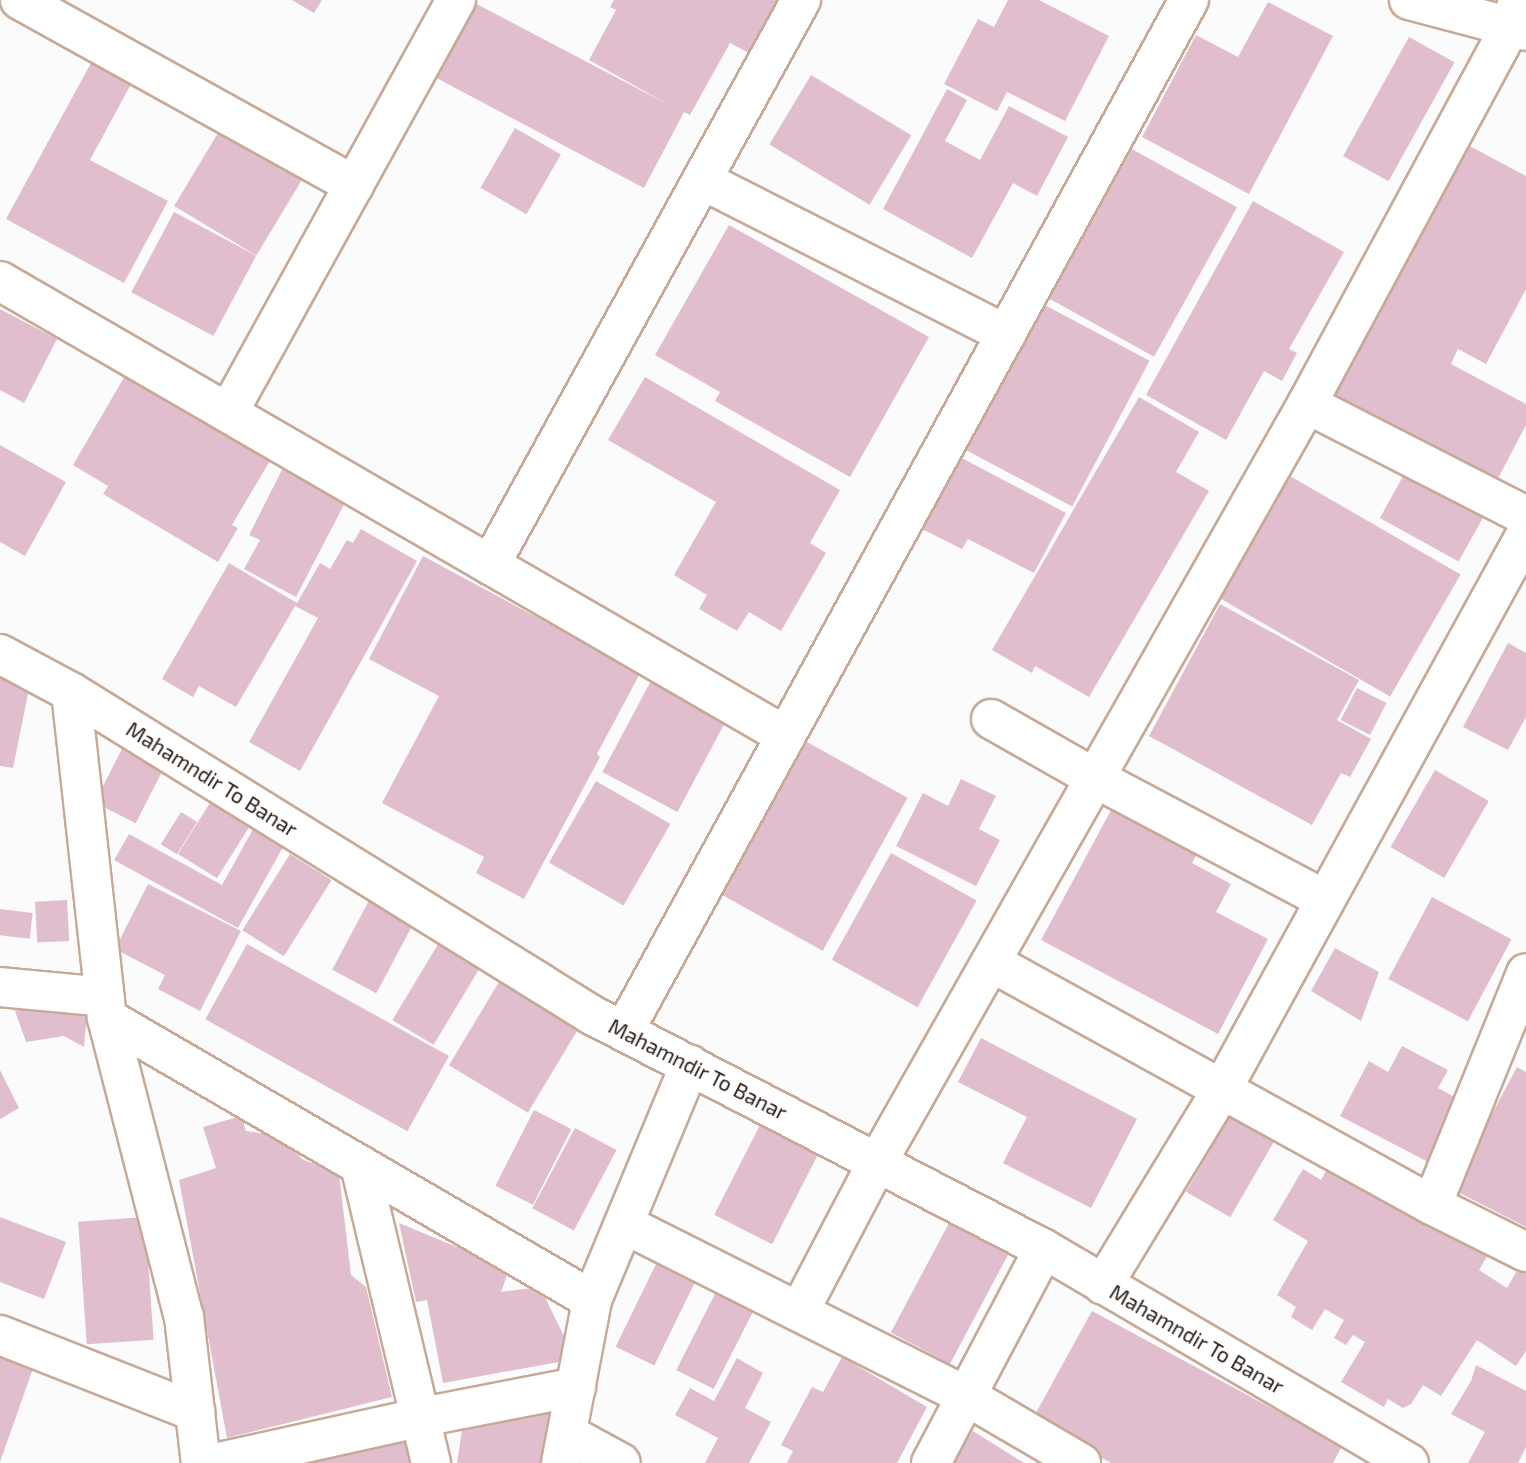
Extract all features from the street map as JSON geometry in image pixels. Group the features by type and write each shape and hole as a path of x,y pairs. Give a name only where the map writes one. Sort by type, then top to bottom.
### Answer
{"street":[{"path":"20,0 354,185"},
{"path":"228,413 456,0"},
{"path":"490,565 801,0"},
{"path":"624,1031 1189,0"},
{"path":"799,1312 878,1161 1307,404 1518,19 1409,0"},
{"path":"702,180 1006,334"},
{"path":"0,281 786,736"},
{"path":"1307,404 1526,516"},
{"path":"1104,1284 1222,1089 1526,534"},
{"name":"Mahamndir To Banar","path":"0,654 71,692 592,1015 1044,1249 1409,1463"},
{"path":"71,692 106,1007 184,1317 201,1463"},
{"path":"991,719 1095,778 1325,900"},
{"path":"991,962 1432,1205 1526,1252"},
{"path":"1432,1205 1526,973"},
{"path":"0,987 106,1007 360,1165 592,1300"},
{"path":"621,1463 564,1449 592,1300 690,1065"},
{"path":"360,1165 431,1463"},
{"path":"624,1224 968,1396 1082,1463"},
{"path":"931,1463 1044,1249"},
{"path":"0,1335 195,1412"},
{"path":"215,1463 422,1417 576,1387"}],"building":[{"path":"292,0 322,0 314,13"},
{"path":"469,0 669,105 589,60 616,10 610,7 614,0 777,0 749,53 730,43 690,115 684,112 644,188 429,74"},
{"path":"1008,0 1039,0 1109,36 1065,121 1007,92 997,111 944,84 978,19 994,27"},
{"path":"1268,2 1333,36 1249,194 1142,137 1196,35 1238,57"},
{"path":"1409,37 1454,62 1389,181 1343,156"},
{"path":"91,63 131,84 90,160 168,201 124,283 6,219"},
{"path":"811,75 911,135 870,205 769,144"},
{"path":"947,89 967,100 945,141 980,160 1009,106 1068,137 1037,196 1013,183 972,258 883,209"},
{"path":"221,128 303,177 256,255 174,206"},
{"path":"515,128 561,154 526,214 480,188"},
{"path":"1464,143 1526,176 1526,289 1486,364 1458,349 1451,364 1526,404 1526,425 1495,484 1334,398"},
{"path":"1132,149 1237,207 1154,357 1049,299"},
{"path":"1253,201 1344,252 1289,349 1297,353 1282,381 1264,371 1226,440 1146,395"},
{"path":"174,212 256,256 213,336 131,292"},
{"path":"729,225 929,337 850,477 715,401 720,392 655,355"},
{"path":"1041,303 1150,361 1072,506 964,449"},
{"path":"0,309 57,339 24,403 0,390"},
{"path":"126,374 275,452 232,525 238,528 218,562 103,494 108,486 73,465"},
{"path":"645,377 840,490 810,543 826,553 781,631 749,612 737,631 699,609 707,595 674,575 716,502 608,440"},
{"path":"1139,397 1199,432 1176,472 1209,491 1089,697 1035,666 1032,673 992,650"},
{"path":"0,445 66,482 25,556 0,542"},
{"path":"958,456 1066,513 1034,573 968,539 962,549 920,528"},
{"path":"286,462 349,495 296,597 244,569 260,540 249,535"},
{"path":"1407,469 1486,513 1459,562 1380,518"},
{"path":"1290,476 1461,574 1390,697 1220,598"},
{"path":"361,529 417,561 300,771 249,742 318,618 295,606 236,707 199,686 193,697 162,679 229,563 297,603 320,563 330,569 347,540 353,543"},
{"path":"423,556 572,636 576,629 644,666 597,754 600,757 524,899 476,873 484,857 382,803 439,696 369,659"},
{"path":"1220,604 1359,680 1337,720 1371,739 1350,777 1341,773 1312,825 1149,736"},
{"path":"1508,643 1526,653 1526,717 1508,750 1463,727"},
{"path":"0,673 31,679 13,768 0,766"},
{"path":"654,675 729,715 677,812 602,772"},
{"path":"1357,688 1386,703 1370,735 1341,720"},
{"path":"126,741 167,762 136,823 95,802"},
{"path":"807,742 908,798 823,951 722,895"},
{"path":"1435,770 1489,801 1444,878 1390,847"},
{"path":"961,779 996,796 979,829 1000,840 976,886 896,846 923,793 948,806"},
{"path":"596,781 670,824 623,905 549,862"},
{"path":"213,798 252,822 217,878 178,854"},
{"path":"1116,801 1201,846 1192,863 1231,884 1216,912 1268,939 1218,1034 1041,940"},
{"path":"181,812 197,822 177,854 161,844"},
{"path":"257,822 288,838 238,928 114,860 129,834 222,885"},
{"path":"891,853 977,901 918,1007 832,960"},
{"path":"290,854 332,880 284,956 242,930"},
{"path":"148,884 241,931 200,1011 158,989 165,975 115,949"},
{"path":"373,893 417,916 376,993 332,970"},
{"path":"1432,897 1511,939 1468,1021 1388,979"},
{"path":"67,900 69,941 37,943 35,902"},
{"path":"0,909 33,913 30,939 0,935"},
{"path":"446,931 487,956 434,1045 392,1020"},
{"path":"247,944 449,1056 407,1131 205,1019"},
{"path":"1335,948 1379,972 1361,1021 1311,991"},
{"path":"502,977 581,1024 528,1113 449,1065"},
{"path":"14,1008 87,1014 84,1047 64,1036 26,1042"},
{"path":"981,1038 1137,1119 1091,1208 1003,1163 1027,1117 958,1082"},
{"path":"1402,1046 1448,1070 1438,1088 1460,1100 1428,1162 1340,1116 1369,1061 1388,1072"},
{"path":"1517,1067 1526,1072 1526,1227 1452,1189"},
{"path":"0,1070 19,1108 0,1119"},
{"path":"1235,1107 1279,1132 1230,1217 1186,1192"},
{"path":"534,1110 571,1129 533,1205 495,1186"},
{"path":"241,1116 246,1131 280,1136 302,1159 339,1174 351,1275 366,1287 392,1397 227,1438 179,1180 216,1168 203,1127"},
{"path":"761,1123 819,1153 772,1244 714,1215"},
{"path":"575,1128 616,1150 574,1230 532,1208"},
{"path":"1332,1161 1490,1251 1479,1270 1507,1288 1519,1267 1526,1271 1526,1351 1516,1366 1477,1340 1441,1396 1423,1385 1411,1404 1403,1408 1388,1399 1384,1407 1341,1382 1365,1342 1353,1335 1346,1345 1334,1338 1344,1320 1325,1309 1312,1330 1291,1317 1296,1307 1277,1295 1308,1241 1273,1220 1303,1169 1321,1180"},
{"path":"0,1217 66,1242 44,1299 0,1282"},
{"path":"145,1217 154,1340 87,1344 78,1222"},
{"path":"399,1223 464,1250 507,1275 501,1292 540,1287 575,1359 443,1383 427,1300 416,1302"},
{"path":"949,1223 1008,1254 950,1364 891,1332"},
{"path":"656,1264 695,1283 654,1366 616,1347"},
{"path":"718,1288 755,1307 714,1389 676,1370"},
{"path":"1092,1311 1342,1446 1333,1463 1111,1463 1032,1420"},
{"path":"0,1351 35,1363 0,1462"},
{"path":"842,1357 927,1407 897,1463 787,1463 793,1451 781,1445 812,1387 823,1392"},
{"path":"737,1358 763,1373 745,1408 771,1422 749,1463 705,1463 718,1438 675,1415 690,1388 714,1401"},
{"path":"1476,1365 1526,1391 1526,1447 1518,1463 1468,1463 1485,1432 1451,1414 1471,1381"},
{"path":"564,1408 549,1463 457,1463 464,1417"},
{"path":"973,1431 1024,1463 952,1463"},
{"path":"407,1433 417,1463 298,1463"}]}
